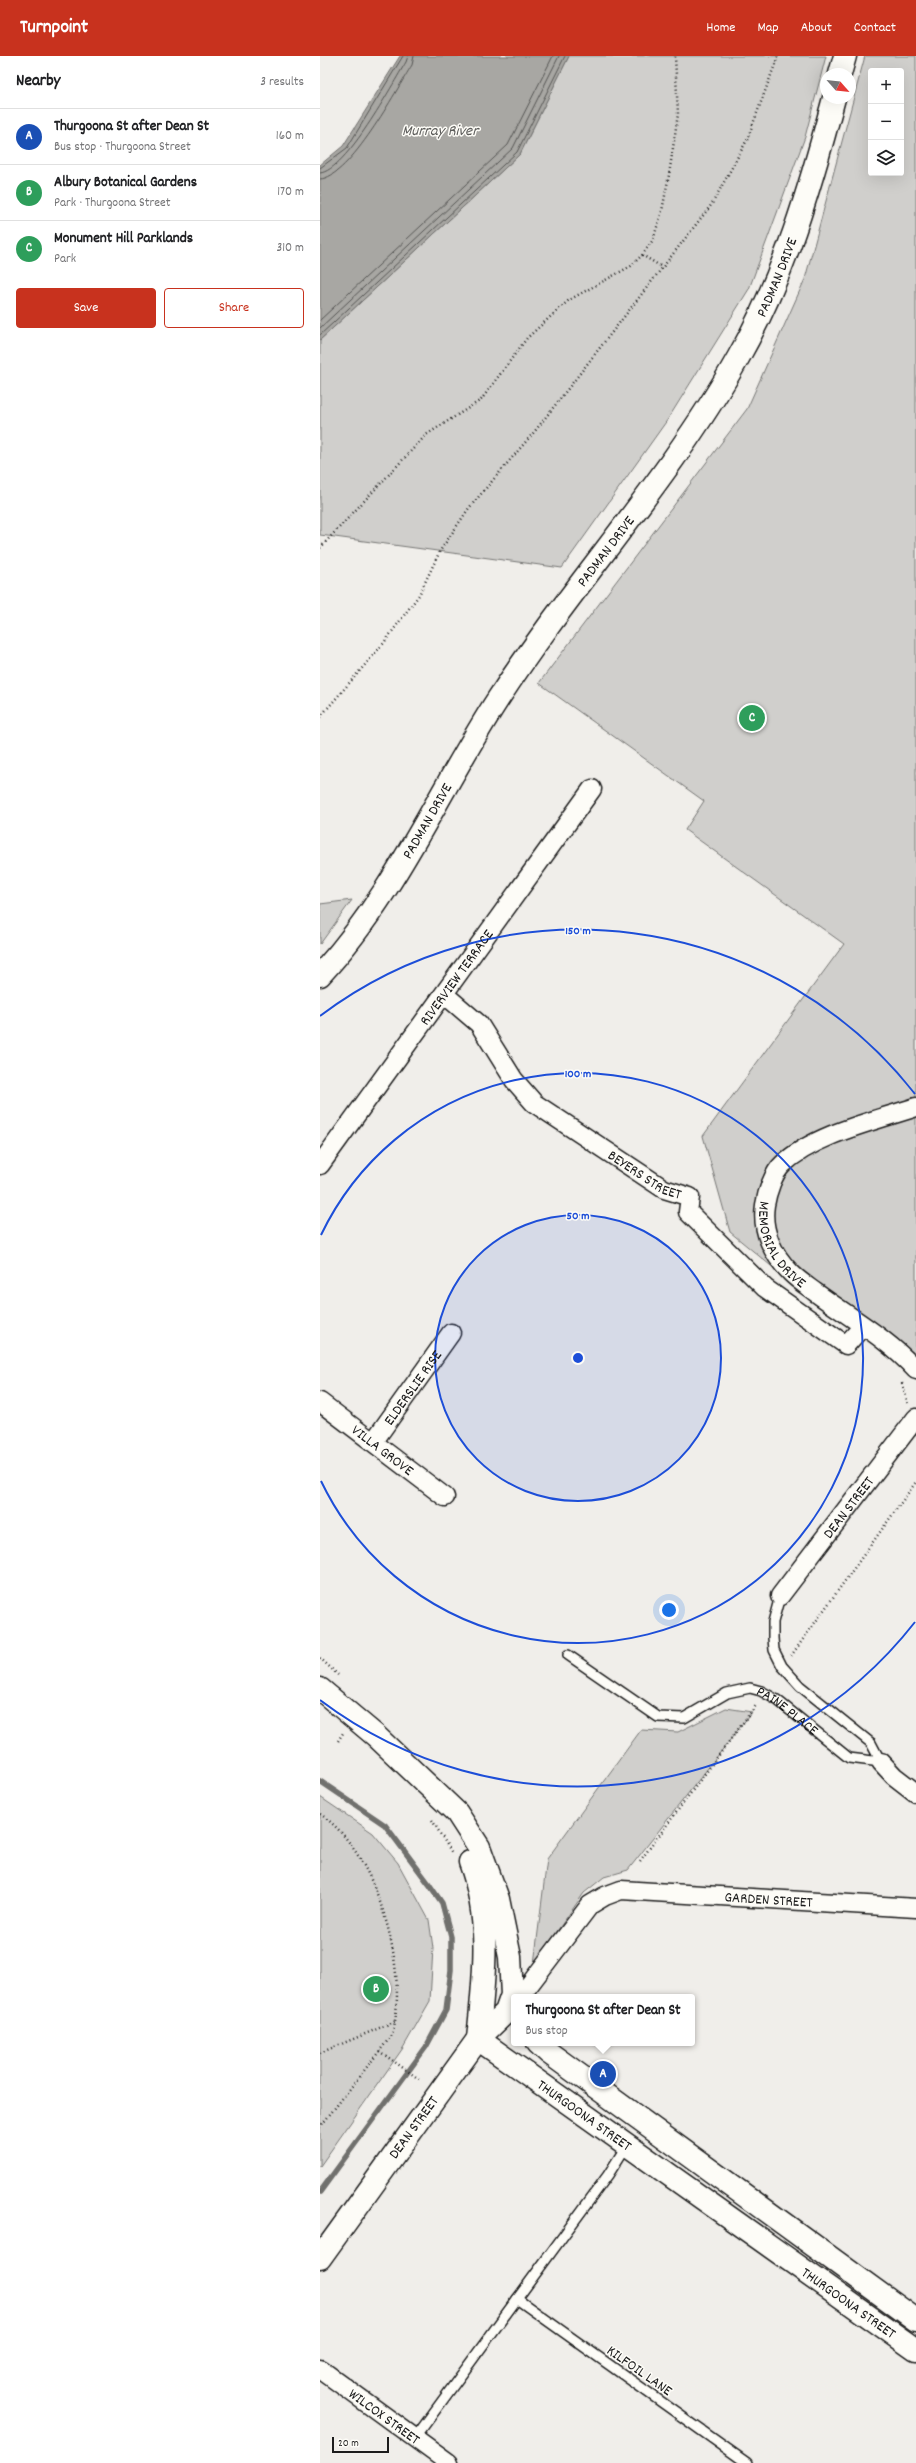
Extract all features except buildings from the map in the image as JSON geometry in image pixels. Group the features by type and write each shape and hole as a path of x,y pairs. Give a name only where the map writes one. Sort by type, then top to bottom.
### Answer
{"main road":[{"path":"842,68 845,56"},
{"name":"PADMAN DRIVE","path":"320,975 345,947 375,904 468,748 530,651 685,443 739,357 782,267 811,180 832,104"},
{"path":"320,1689 376,1736 463,1820 479,1847 491,1877 510,1958 512,1994"},
{"path":"422,1779 445,1811 460,1838 473,1869 481,1899 485,1935 478,2039"},
{"name":"DEAN STREET","path":"320,2258 478,2039 511,2011"},
{"name":"THURGOONA STREET","path":"478,2039 916,2349"},
{"name":"THURGOONA STREET","path":"541,2046 643,2122 916,2320"},
{"path":"627,2145 643,2122"}],"street":[{"name":"RIVERVIEW TERRACE","path":"320,1165 592,789"},
{"name":"BEYERS STREET","path":"444,994 479,1024 514,1080 534,1103 664,1189 690,1197 688,1212 766,1288 846,1345 863,1326"},
{"name":"MEMORIAL DRIVE","path":"916,1107 831,1136 792,1156 782,1165 766,1197 763,1219 768,1238 778,1257 792,1274 892,1346 916,1370"},
{"name":"ELDERSLIE RISE","path":"374,1441 451,1333"},
{"name":"VILLA GROVE","path":"320,1402 374,1441 445,1497"},
{"name":"DEAN STREET","path":"780,1596 916,1418"},
{"name":"PAINE PLACE","path":"881,1762 916,1793"},
{"name":"DEAN STREET","path":"524,1994 590,1905 605,1896 621,1890"},
{"name":"GARDEN STREET","path":"621,1890 916,1908"},
{"name":"WILCOX STREET","path":"320,2369 450,2463"}],"lane":[{"name":"PAINE PLACE","path":"780,1596 773,1622 774,1650 780,1662 800,1686 871,1743 881,1762"},
{"name":"PAINE PLACE","path":"568,1655 658,1717 684,1718 727,1693 750,1688 761,1691 777,1700 848,1758 881,1762"},
{"path":"415,2438 517,2300 627,2145"},
{"name":"KILFOIL LANE","path":"517,2300 747,2463"}],"path":[{"path":"320,548 426,435 481,400 532,333 569,300 631,266 642,255 655,233 662,211 669,175 678,114 675,56"},
{"path":"320,717 383,644 420,595 440,552 469,508 535,431 712,204 747,140 778,56"},
{"path":"642,255 662,267"},
{"path":"780,1662 792,1655 916,1482"},
{"path":"640,1861 754,1708"},
{"path":"320,1814 347,1840 375,1885 384,1908 397,1986 396,2021 392,2035 320,2127"},
{"path":"431,1818 454,1856"},
{"path":"320,2053 396,2021"},
{"path":"379,2050 419,2079"}],"shaded area":[{"path":"569,56 826,56 823,68 820,68 820,79 805,137 749,289 668,419 562,568 320,535 320,340 520,154"},
{"path":"865,56 916,56 916,1365 782,1275 730,1232 703,1136 844,944 685,830 704,801 539,683 747,409 805,279 852,104 856,104 856,89"},
{"path":"352,900 320,944 320,904"},
{"path":"726,1708 752,1712 628,1870 604,1877 584,1893 534,1964 547,1859 641,1730 678,1732"},
{"path":"320,1797 373,1833 398,1863 429,1920 433,1948 430,2001 403,2048 320,2166"}],"water":[{"name":"Murray River","path":"400,56 569,56 520,154 320,340 320,165 343,146"}],"waterway":[{"path":"320,1781 385,1825 442,1903 451,1937 451,1970 446,2010 426,2047 320,2192"}],"place":[{"name":"Monument Hill Parklands","path":"752,718"},
{"name":"Albury Botanical Gardens","path":"376,1989"},
{"name":"Thurgoona St after Dean St","path":"603,2074"}]}
